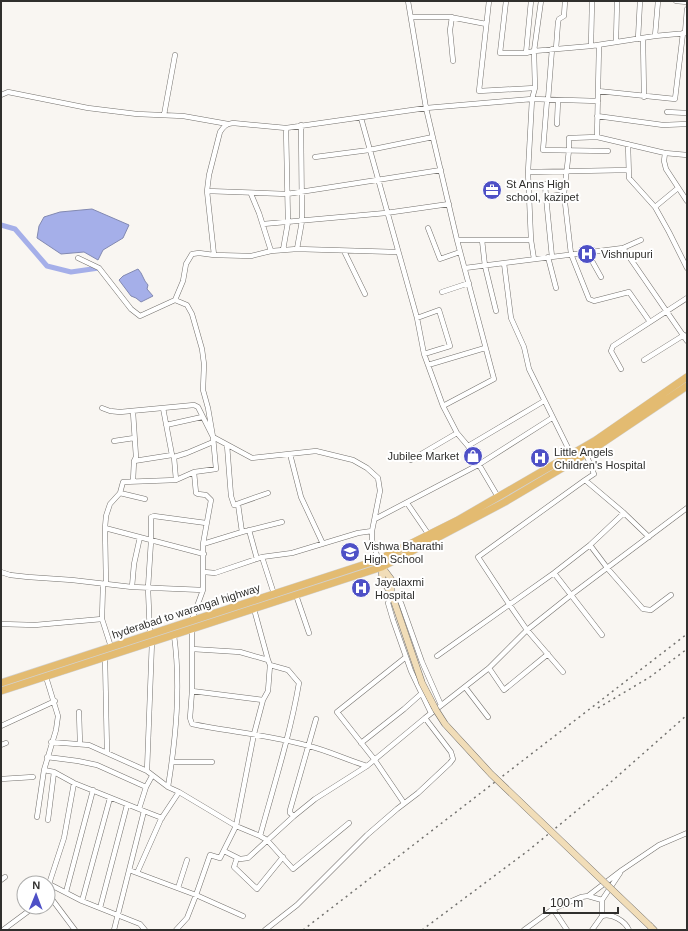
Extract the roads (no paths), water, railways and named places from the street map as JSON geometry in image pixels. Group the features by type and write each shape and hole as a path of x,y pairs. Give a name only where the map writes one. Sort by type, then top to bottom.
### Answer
{"main road":[{"name":"hyderabad to warangal highway","path":"1,683 111,647 151,638 192,620 378,560 498,497 596,440 687,377"},
{"path":"1,691 105,657 151,638 174,636 382,567 505,502 586,454 687,386"}],"street":[{"path":"408,1 412,17 426,108 460,252 494,379 443,406"},
{"path":"489,1 479,91 535,88"},
{"path":"506,1 500,54 526,53 591,46 654,36 685,33"},
{"path":"526,53 531,1"},
{"path":"534,259 531,240 528,172 532,99 535,88 534,51 541,1"},
{"path":"565,1 564,16 559,19 558,22 554,49 543,150 608,151"},
{"path":"591,46 592,1"},
{"path":"616,42 617,1"},
{"path":"640,1 644,96"},
{"path":"654,36 658,1"},
{"path":"676,1 687,2"},
{"path":"598,91 675,99 687,9"},
{"path":"412,17 452,17 486,24"},
{"path":"452,17 450,30 453,61"},
{"path":"597,137 599,45"},
{"path":"164,115 175,55"},
{"path":"1,95 8,92 88,108 137,114 183,116 228,124 233,123 286,128 426,108 532,99 558,101 598,101"},
{"path":"557,124 558,101"},
{"path":"667,112 687,114"},
{"path":"597,116 662,125 687,124"},
{"path":"361,118 377,181 416,318 424,354 443,406 457,433 468,446 498,497"},
{"path":"214,256 207,191 209,175 220,132 224,126 228,124"},
{"path":"296,249 302,221 301,125"},
{"path":"283,250 288,222 286,128"},
{"path":"315,156 369,150 433,137"},
{"path":"650,322 630,292 594,301 589,299 571,254 564,194 569,138 597,137 665,153 687,155"},
{"path":"628,144 629,178 655,207 687,268"},
{"path":"665,153 664,161 666,169 687,201"},
{"path":"207,191 251,194 287,194 441,170"},
{"path":"528,172 628,170"},
{"path":"545,184 550,257 556,288"},
{"path":"655,207 678,188"},
{"path":"251,194 263,224 271,251"},
{"path":"546,197 564,194"},
{"path":"263,224 386,213 449,204"},
{"path":"428,228 440,259 460,252"},
{"path":"457,240 531,240"},
{"path":"482,240 485,266 496,311"},
{"path":"465,268 623,248 641,240"},
{"path":"623,248 687,341"},
{"path":"78,258 99,268 131,309 140,316 175,300 183,281 186,264 192,254 200,253 214,256 251,256 271,251 296,249 397,252"},
{"path":"344,251 365,294"},
{"path":"587,252 601,276"},
{"path":"504,263 511,318 524,347 529,369 571,454"},
{"path":"442,292 469,283"},
{"path":"621,369 612,351 612,346 687,298"},
{"path":"111,647 102,619 106,545 105,528 106,516 110,504 120,493 123,482 176,480 194,472 216,469 208,408 203,390 204,364 202,349 192,314 187,305 175,300"},
{"path":"416,318 439,310 450,346 424,354"},
{"path":"644,360 684,335"},
{"path":"428,365 485,348"},
{"path":"468,446 544,401"},
{"path":"102,408 110,411 133,412 194,405 198,407 213,439 252,458 316,451 353,460 367,468 378,478 380,491 372,531 372,541 378,560 391,579 392,596 422,683 436,710 445,724 492,774 652,928"},
{"path":"163,408 173,456 176,480"},
{"path":"133,412 136,457 134,461 133,481"},
{"path":"166,425 202,417"},
{"path":"375,519 478,465 552,418"},
{"path":"411,460 457,433"},
{"path":"114,441 134,438"},
{"path":"134,461 187,453 213,439"},
{"path":"227,445 231,499 234,505 268,493"},
{"path":"290,454 301,497 323,544"},
{"path":"563,672 527,630 478,557 594,474 586,454"},
{"path":"192,620 203,590 204,544 206,523 211,500 206,495 196,493 194,472"},
{"path":"585,480 624,513 649,537"},
{"path":"120,493 145,499"},
{"path":"407,503 428,535"},
{"path":"238,504 242,532"},
{"path":"224,851 240,859 248,858 315,799 367,766 431,713 489,668 527,630 687,508"},
{"path":"437,656 554,573 590,545 624,513"},
{"path":"147,771 151,638 148,588 152,541 151,519 154,516 206,523"},
{"path":"204,544 249,530 282,522"},
{"path":"105,528 204,554"},
{"path":"249,530 274,594"},
{"path":"204,572 215,573 260,558 292,553 372,531"},
{"path":"132,587 134,564 140,537"},
{"path":"590,545 608,569 643,609 651,610 671,595"},
{"path":"1,572 10,575 132,587 203,590"},
{"path":"554,573 602,635"},
{"path":"296,595 309,633"},
{"path":"392,596 388,604 406,657 431,713"},
{"path":"392,596 398,597 401,603 422,662 441,705"},
{"path":"176,930 187,918 210,855 220,858 236,826 254,734 263,700 268,691 269,663 254,609"},
{"path":"1,624 35,625 102,619"},
{"path":"192,629 192,691 190,718 192,724 286,740 367,766"},
{"path":"168,788 176,730 177,684 174,636"},
{"path":"192,649 240,652 288,670 299,683 294,712 260,836"},
{"path":"489,668 504,690 548,654"},
{"path":"105,657 107,752"},
{"path":"404,803 374,759 337,712 406,657"},
{"path":"37,817 44,770 51,742 56,730 58,716 55,701 46,677"},
{"path":"465,687 488,717"},
{"path":"192,691 263,700"},
{"path":"361,743 422,693"},
{"path":"1,726 55,701"},
{"path":"79,712 80,744"},
{"path":"265,930 297,905 367,835 418,793 450,763 453,759 451,752 425,718"},
{"path":"294,816 290,813 290,810 316,719"},
{"path":"51,742 89,745 147,771 168,788 179,792 236,826 267,840 293,869 349,823"},
{"path":"1,745 6,743"},
{"path":"47,757 97,765 146,787"},
{"path":"172,762 212,762"},
{"path":"44,770 54,772 74,783 162,818"},
{"path":"48,820 54,772"},
{"path":"114,930 129,870 146,787 152,776"},
{"path":"1,780 33,777"},
{"path":"74,783 64,838 49,884 82,901 140,924 145,930"},
{"path":"66,892 93,790"},
{"path":"137,873 162,818 179,792"},
{"path":"82,901 110,798"},
{"path":"100,908 127,805"},
{"path":"588,896 622,870 659,845 687,833"},
{"path":"237,858 234,867 257,889 283,857"},
{"path":"178,888 187,860"},
{"path":"129,870 178,888 243,916"},
{"path":"592,930 602,916 602,900 622,870"},
{"path":"524,930 552,909 581,897 588,896 602,900"},
{"path":"56,905 75,930"},
{"path":"552,909 567,930"},
{"path":"3,930 23,915"},
{"path":"602,916 609,915 618,919 626,924 629,930"}],"water":[{"path":"92,209 129,225 123,238 103,250 98,260 84,252 61,254 37,238 39,226 44,217 60,212"},
{"path":"138,269 148,285 147,289 153,296 141,302 131,296 119,280 123,276"}],"waterway":[{"path":"1,225 15,229 47,266 71,272 99,268"}],"railway":[{"path":"303,930 687,634"},
{"path":"598,708 650,677 687,649"},
{"path":"422,930 529,850 603,789 687,715"}],"place":[{"name":"St Anns High school, kazipet","path":"492,190"},
{"name":"Vishnupuri","path":"587,254"},
{"name":"Jubilee Market","path":"473,456"},
{"name":"Little Angels Children's Hospital","path":"540,458"},
{"name":"Vishwa Bharathi High School","path":"350,552"},
{"name":"Jayalaxmi Hospital","path":"361,588"}]}
